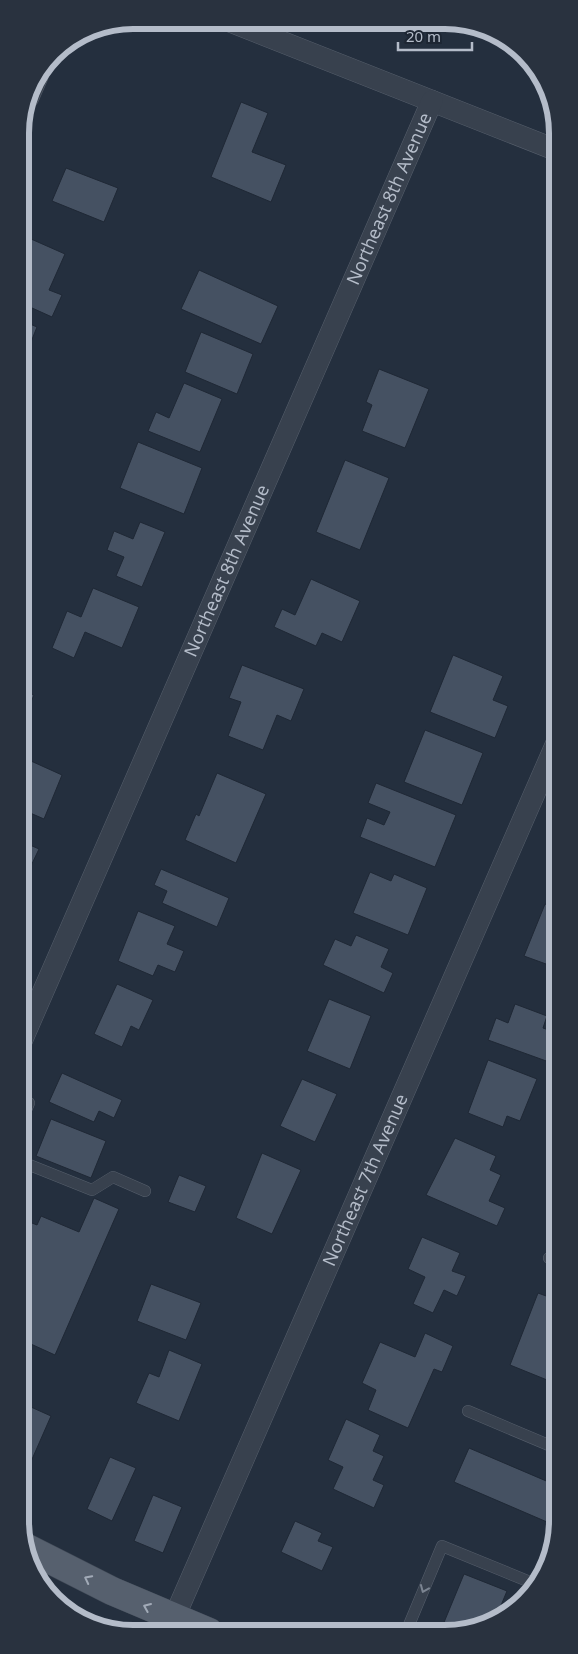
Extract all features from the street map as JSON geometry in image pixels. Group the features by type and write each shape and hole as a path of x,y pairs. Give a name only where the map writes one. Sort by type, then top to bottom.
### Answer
{"main road":[{"path":"33,1551 94,1582 192,1625"}],"street":[{"path":"248,29 549,147"},
{"name":"Northeast 8th Avenue","path":"29,1024 432,101"},
{"name":"Northeast 7th Avenue","path":"174,1618 549,760"}],"lane":[{"path":"29,1165 92,1190 113,1177 145,1191"},
{"path":"468,1411 549,1445"},
{"path":"409,1625 442,1546 530,1582"}],"building":[{"path":"241,102 268,113 252,152 286,165 271,202 211,177"},
{"path":"66,168 118,188 104,222 52,201"},
{"path":"29,238 65,254 49,290 62,295 52,317 29,307"},
{"path":"199,270 278,306 261,344 181,309"},
{"path":"29,324 37,327 29,347"},
{"path":"201,332 253,354 237,394 185,372"},
{"path":"379,369 429,389 405,448 362,431 372,405 366,402"},
{"path":"184,383 222,399 200,452 148,431 156,412 169,418"},
{"path":"138,442 202,468 184,514 120,488"},
{"path":"345,460 389,478 360,550 316,532"},
{"path":"140,522 165,532 142,587 116,576 124,557 107,550 114,531 133,539"},
{"path":"311,579 360,601 342,642 322,633 316,646 274,627 282,609 295,615"},
{"path":"93,588 139,607 122,648 85,632 74,658 52,648 67,611 81,617"},
{"path":"453,655 503,676 493,700 508,706 495,738 430,712"},
{"path":"242,665 304,689 291,721 277,715 263,750 228,736 241,702 229,698"},
{"path":"29,693 34,695 29,706"},
{"path":"425,730 483,753 462,805 404,782"},
{"path":"31,761 62,775 44,819 29,812 29,766"},
{"path":"217,773 266,794 236,863 185,840 196,814 199,816"},
{"path":"376,783 456,815 435,867 360,837 367,818 384,825 390,812 368,803"},
{"path":"29,845 39,849 29,870"},
{"path":"161,869 229,898 217,927 162,903 167,891 154,885"},
{"path":"370,872 391,881 394,874 427,888 408,935 353,913"},
{"path":"545,904 549,906 549,965 524,956"},
{"path":"138,911 175,926 167,944 184,951 175,972 158,965 153,976 118,961"},
{"path":"356,935 389,949 381,967 393,973 384,993 323,965 335,939 351,946"},
{"path":"117,984 153,1000 139,1030 131,1026 122,1047 94,1034"},
{"path":"329,999 371,1016 350,1069 307,1051"},
{"path":"515,1004 547,1016 543,1028 549,1030 549,1062 488,1040 496,1018 508,1023"},
{"path":"488,1060 537,1079 520,1121 507,1116 503,1127 468,1113"},
{"path":"62,1073 122,1100 114,1118 99,1111 94,1122 49,1102"},
{"path":"302,1079 337,1094 315,1142 280,1126"},
{"path":"51,1119 106,1141 91,1178 36,1156"},
{"path":"455,1138 496,1156 490,1170 501,1175 489,1201 505,1208 497,1226 426,1195"},
{"path":"262,1153 301,1170 272,1234 236,1218"},
{"path":"179,1175 206,1186 195,1212 168,1202"},
{"path":"94,1198 119,1209 55,1355 29,1343 29,1222 37,1225 41,1216 79,1232"},
{"path":"422,1237 460,1253 452,1271 466,1276 457,1296 444,1290 433,1313 413,1304 425,1277 408,1269"},
{"path":"151,1284 201,1303 186,1340 137,1321"},
{"path":"538,1293 549,1297 549,1381 510,1365"},
{"path":"425,1333 453,1346 442,1372 434,1369 408,1428 368,1410 376,1390 362,1383 380,1342 415,1357"},
{"path":"169,1350 202,1364 179,1421 136,1403 149,1373 159,1377"},
{"path":"29,1406 51,1416 29,1466"},
{"path":"346,1419 380,1435 373,1451 384,1456 373,1480 384,1485 374,1508 333,1489 343,1467 328,1460"},
{"path":"469,1448 549,1482 549,1517 547,1522 454,1482"},
{"path":"110,1457 136,1468 112,1521 87,1509"},
{"path":"153,1495 182,1507 163,1553 134,1541"},
{"path":"295,1521 322,1533 318,1541 333,1547 322,1571 281,1552"},
{"path":"464,1574 507,1591 497,1611 479,1620 443,1625"}]}
